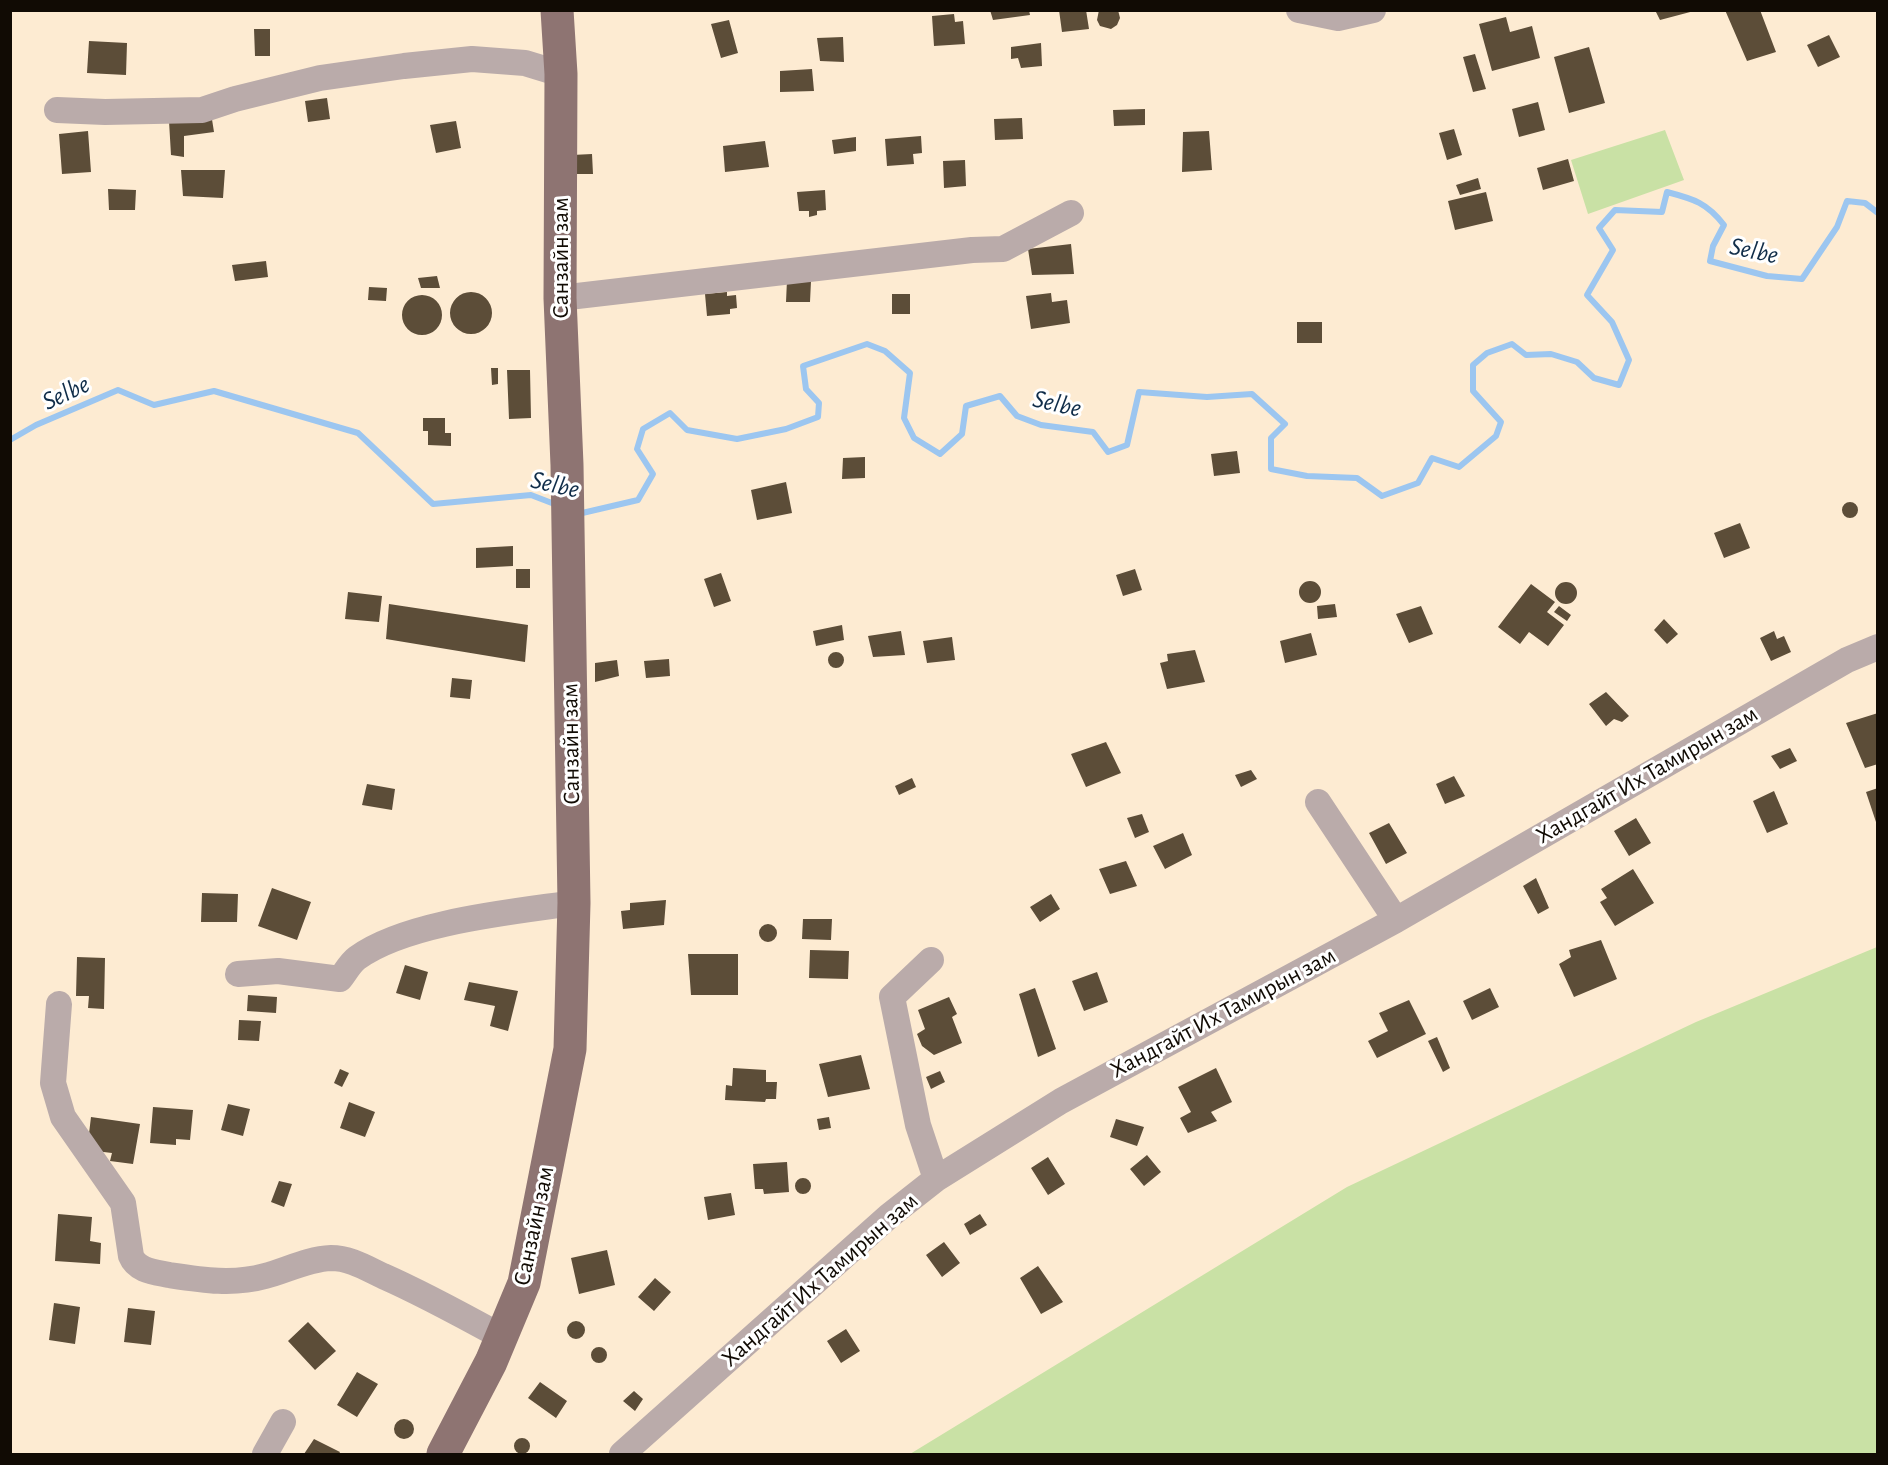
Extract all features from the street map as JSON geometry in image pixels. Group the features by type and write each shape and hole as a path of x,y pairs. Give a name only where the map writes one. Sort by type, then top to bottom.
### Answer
{"main road":[{"name":"Санзайн зам","path":"443,1455 491,1362 524,1283 570,1049 574,903 567,465 560,298 561,74 557,10"}],"street":[{"path":"1299,10 1338,18 1373,10"},
{"path":"57,110 105,112 202,110 234,99 320,78 472,58 525,63 561,74"},
{"path":"560,298 972,250 1003,249 1071,213"},
{"name":"Хандгайт Их Тамирын зам","path":"622,1455 889,1216 936,1179 1061,1101 1396,920 1847,660 1878,647"},
{"path":"1318,802 1396,920"},
{"path":"238,974 278,971 340,980 356,959 388,940 479,917 574,903"},
{"path":"931,960 892,998 918,1125 936,1179"},
{"path":"59,1004 53,1083 63,1117 123,1203 130,1256 133,1262 150,1272 208,1281 233,1281 264,1276 307,1262 330,1258 346,1259 433,1299 502,1337"},
{"path":"265,1455 283,1422"}],"green space":[{"path":"1665,130 1684,180 1588,214 1571,160"},
{"path":"1877,947 1877,1454 910,1454 1347,1187 1696,1022"}],"building":[{"path":"990,10 1029,10 1030,15 993,20"},
{"path":"1059,10 1086,10 1089,29 1062,32"},
{"path":"1099,10 1118,10 1120,18 1117,25 1111,29 1100,26 1097,20"},
{"path":"1655,10 1694,10 1694,11 1660,20"},
{"path":"1725,10 1760,10 1776,52 1747,61"},
{"path":"954,14 955,22 963,21 965,44 934,46 932,16"},
{"path":"1506,17 1510,32 1532,26 1540,58 1492,71 1479,24"},
{"path":"729,20 738,53 721,58 711,24"},
{"path":"254,29 270,29 270,56 255,56"},
{"path":"1829,35 1840,57 1818,67 1807,45"},
{"path":"843,37 844,62 820,61 817,38"},
{"path":"89,41 127,43 126,75 87,73"},
{"path":"1041,43 1042,66 1021,68 1018,58 1011,59 1011,47"},
{"path":"1589,47 1605,103 1569,113 1554,57"},
{"path":"1475,54 1486,89 1473,92 1463,57"},
{"path":"812,69 814,91 780,92 780,71"},
{"path":"327,98 330,119 308,122 305,101"},
{"path":"1538,102 1545,130 1519,137 1512,109"},
{"path":"1145,109 1145,125 1114,126 1113,110"},
{"path":"211,113 214,132 184,136 184,157 171,155 169,121"},
{"path":"1022,118 1023,139 995,140 994,119"},
{"path":"456,121 461,148 436,153 430,125"},
{"path":"1454,129 1462,155 1447,160 1439,133"},
{"path":"88,131 91,172 62,174 59,134"},
{"path":"1209,131 1212,170 1182,172 1183,132"},
{"path":"921,136 922,153 913,154 914,164 887,166 885,139"},
{"path":"856,137 856,151 834,154 832,140"},
{"path":"765,141 769,167 725,172 723,146"},
{"path":"592,154 593,174 572,174 572,155"},
{"path":"1568,159 1574,181 1543,190 1537,168"},
{"path":"965,160 966,186 944,188 943,161"},
{"path":"181,170 225,170 223,198 183,196"},
{"path":"1478,178 1481,189 1460,195 1456,185"},
{"path":"108,189 136,190 135,210 109,210"},
{"path":"825,190 826,210 817,211 817,215 809,217 809,211 799,211 797,192"},
{"path":"1486,192 1493,221 1455,230 1448,201"},
{"path":"1071,244 1074,274 1032,275 1028,249"},
{"path":"266,261 268,277 235,281 232,265"},
{"path":"437,276 440,288 421,288 418,278"},
{"path":"787,280 811,281 810,302 786,302"},
{"path":"369,287 387,288 386,301 368,300"},
{"path":"471,292 486,298 492,313 486,328 471,334 456,328 450,313 456,298"},
{"path":"727,292 727,296 736,295 737,308 730,309 730,314 707,316 705,294"},
{"path":"1051,293 1052,302 1067,300 1070,323 1031,329 1026,296"},
{"path":"892,294 910,294 910,314 892,314"},
{"path":"422,295 436,301 442,315 436,329 422,335 408,329 402,315 408,301"},
{"path":"1297,322 1322,322 1322,343 1297,343"},
{"path":"491,368 498,368 498,384 492,385"},
{"path":"507,370 530,370 531,418 509,419"},
{"path":"423,418 445,418 445,433 451,433 451,446 428,445 428,431 423,431"},
{"path":"1237,451 1240,473 1214,476 1211,454"},
{"path":"865,457 865,478 842,479 843,458"},
{"path":"786,482 792,513 757,520 751,490"},
{"path":"1850,502 1858,510 1850,518 1842,510"},
{"path":"1740,523 1750,548 1724,558 1714,533"},
{"path":"513,546 513,566 476,568 476,548"},
{"path":"516,569 530,569 530,588 516,588"},
{"path":"1135,569 1142,590 1123,596 1116,575"},
{"path":"721,573 731,601 714,607 704,579"},
{"path":"1310,581 1318,584 1321,592 1318,600 1310,603 1302,600 1299,592 1302,584"},
{"path":"1566,582 1574,585 1577,593 1574,601 1566,604 1558,601 1555,593 1558,585"},
{"path":"1531,584 1555,602 1547,612 1564,625 1548,646 1529,632 1520,644 1498,627"},
{"path":"348,592 382,596 379,622 345,619"},
{"path":"389,604 528,625 525,662 386,639"},
{"path":"1335,604 1337,617 1318,619 1317,606"},
{"path":"1421,606 1433,634 1409,643 1396,614"},
{"path":"1559,606 1571,615 1567,621 1554,612"},
{"path":"1664,619 1678,634 1667,644 1654,630"},
{"path":"842,625 844,640 816,646 813,631"},
{"path":"901,631 905,655 873,657 868,636"},
{"path":"1774,631 1777,639 1784,636 1791,652 1771,661 1760,638"},
{"path":"1311,633 1317,655 1285,663 1280,641"},
{"path":"952,637 955,660 927,663 923,641"},
{"path":"1195,650 1205,682 1167,689 1160,663 1168,661 1167,654"},
{"path":"833,652 839,652 844,660 842,666 833,668 828,663 828,657"},
{"path":"669,659 670,676 646,678 644,661"},
{"path":"617,660 619,676 595,682 595,663"},
{"path":"452,678 472,680 470,699 450,697"},
{"path":"1606,692 1629,716 1622,722 1614,719 1606,726 1589,704"},
{"path":"1878,713 1878,764 1865,768 1846,723"},
{"path":"1106,742 1121,773 1086,787 1071,754"},
{"path":"1790,748 1797,761 1780,769 1771,756"},
{"path":"1251,770 1257,779 1241,787 1235,775"},
{"path":"1454,776 1465,796 1445,804 1436,784"},
{"path":"912,778 916,787 899,795 895,786"},
{"path":"367,784 395,789 392,810 362,805"},
{"path":"1878,788 1878,825 1877,825 1866,792"},
{"path":"1774,791 1788,824 1767,833 1753,801"},
{"path":"1142,814 1149,832 1135,838 1127,818"},
{"path":"1636,818 1651,843 1629,856 1614,831"},
{"path":"1389,823 1407,853 1386,864 1369,833"},
{"path":"1183,833 1192,855 1165,869 1153,846"},
{"path":"1126,861 1137,886 1110,894 1099,869"},
{"path":"1633,869 1654,903 1615,926 1600,902 1607,898 1601,889"},
{"path":"1536,878 1549,908 1538,914 1523,886"},
{"path":"272,888 311,902 297,940 258,926"},
{"path":"202,893 238,894 237,922 201,922"},
{"path":"1051,894 1060,909 1040,922 1030,907"},
{"path":"666,900 664,925 623,929 621,911 630,910 630,903"},
{"path":"803,919 832,919 831,940 802,939"},
{"path":"768,924 774,927 777,933 774,939 768,942 762,939 759,933 762,927"},
{"path":"1601,940 1617,979 1574,997 1559,964 1571,957 1569,950"},
{"path":"810,950 849,951 848,979 809,978"},
{"path":"688,954 738,954 738,995 691,995"},
{"path":"77,957 105,958 104,1009 88,1008 89,996 76,996"},
{"path":"405,965 428,972 420,1000 396,993"},
{"path":"1097,972 1108,1002 1084,1011 1072,981"},
{"path":"469,982 518,991 508,1031 490,1026 495,1006 464,1000"},
{"path":"1035,988 1056,1049 1038,1057 1019,994"},
{"path":"1490,988 1499,1007 1472,1020 1463,1001"},
{"path":"248,995 277,997 276,1013 247,1011"},
{"path":"949,997 957,1014 952,1017 962,1043 934,1055 922,1046 917,1034 925,1029 918,1010"},
{"path":"1409,1000 1426,1034 1377,1058 1368,1041 1388,1031 1379,1013"},
{"path":"239,1020 261,1021 259,1041 238,1040"},
{"path":"1437,1037 1450,1068 1443,1072 1428,1041"},
{"path":"861,1055 870,1089 828,1097 819,1064"},
{"path":"733,1068 766,1070 766,1082 777,1082 776,1099 766,1099 765,1102 725,1100 726,1085 732,1086"},
{"path":"1216,1068 1232,1102 1211,1112 1217,1121 1188,1133 1180,1118 1191,1112 1178,1087"},
{"path":"340,1069 349,1073 342,1087 334,1083"},
{"path":"940,1071 945,1082 931,1089 926,1077"},
{"path":"349,1102 375,1112 365,1137 340,1128"},
{"path":"228,1104 250,1109 243,1136 221,1130"},
{"path":"153,1107 193,1110 190,1140 176,1139 176,1145 150,1143"},
{"path":"91,1117 140,1124 133,1164 110,1161 112,1153 87,1150"},
{"path":"829,1117 831,1128 819,1130 817,1119"},
{"path":"1116,1119 1144,1127 1137,1146 1110,1137"},
{"path":"1147,1155 1161,1172 1144,1186 1130,1169"},
{"path":"1048,1157 1065,1184 1048,1195 1031,1168"},
{"path":"787,1162 789,1192 764,1194 763,1189 755,1189 753,1164"},
{"path":"800,1178 806,1178 811,1186 809,1192 800,1194 795,1189 795,1183"},
{"path":"279,1181 292,1184 284,1207 271,1202"},
{"path":"731,1193 735,1215 708,1220 704,1197"},
{"path":"58,1214 92,1217 90,1241 101,1243 100,1264 55,1261"},
{"path":"980,1214 987,1225 970,1235 964,1224"},
{"path":"944,1242 960,1263 942,1277 926,1255"},
{"path":"607,1250 615,1285 579,1294 571,1258"},
{"path":"1038,1266 1063,1302 1041,1314 1020,1278"},
{"path":"655,1278 671,1292 654,1311 638,1297"},
{"path":"54,1303 80,1307 75,1344 49,1340"},
{"path":"128,1308 155,1311 151,1345 124,1342"},
{"path":"576,1321 582,1324 585,1330 582,1336 576,1339 570,1336 567,1330 570,1324"},
{"path":"308,1322 336,1351 315,1370 288,1341"},
{"path":"846,1329 860,1351 841,1363 827,1341"},
{"path":"599,1347 605,1349 607,1355 605,1361 599,1363 593,1361 591,1355 593,1349"},
{"path":"357,1372 378,1384 357,1417 337,1405"},
{"path":"540,1382 567,1401 556,1418 528,1398"},
{"path":"634,1391 643,1399 635,1411 623,1401"},
{"path":"404,1419 411,1422 414,1429 411,1436 404,1439 397,1436 394,1429 397,1422"},
{"path":"522,1438 528,1440 530,1446 528,1452 522,1454 516,1452 514,1446 516,1440"},
{"path":"314,1439 340,1452 339,1454 304,1454"}],"waterway":[{"name":"Selbe","path":"578,514 638,500 653,474 637,449 643,429 670,413 687,430 737,439 786,429 818,417 819,403 806,389 803,366 867,344 885,351 910,373 904,418 914,438 940,454 962,434 966,406 1000,396 1017,416 1041,425 1093,432 1108,452 1127,445 1139,392 1207,397 1252,394 1285,424 1271,438 1271,469 1307,476 1357,478 1382,496 1418,483 1432,458 1459,467 1496,436 1501,422 1473,391 1473,365 1487,353 1512,344 1526,355 1551,354 1577,362 1594,378 1619,385 1629,360 1612,322 1587,295 1613,250 1599,228 1615,210 1662,212 1667,192 1692,200 1706,207 1724,225 1713,246 1710,261 1767,276 1802,279 1837,227 1847,201 1865,203 1878,213"},
{"name":"Selbe","path":"10,440 36,425 118,390 154,405 214,391 358,433 433,504 531,495 557,505"}]}
